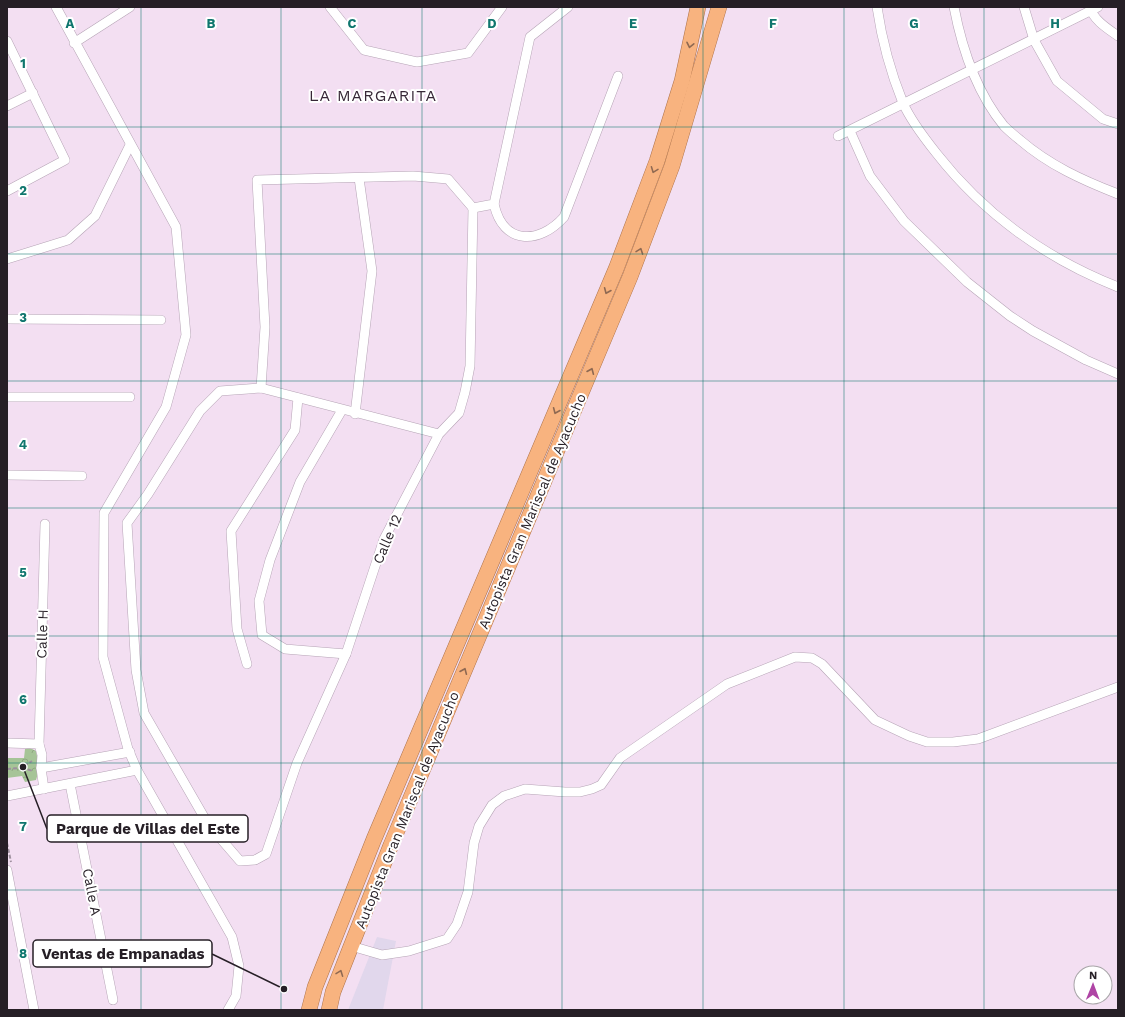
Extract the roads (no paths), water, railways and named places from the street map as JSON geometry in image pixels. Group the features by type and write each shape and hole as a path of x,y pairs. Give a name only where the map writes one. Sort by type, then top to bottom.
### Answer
{"highway":[{"name":"Autopista Gran Mariscal de Ayacucho","path":"309,1010 315,987 374,839 616,269 658,161 682,81 698,7"},
{"name":"Autopista Gran Mariscal de Ayacucho","path":"328,1010 333,992 391,845 630,277 672,166 719,7"}],"street":[{"path":"56,7 74,43 176,227 186,335 166,407 104,512 103,657 130,752 137,770 232,937 239,966 236,996 228,1010"},
{"path":"74,43 130,7"},
{"path":"330,7 364,50 417,62 468,53 502,7"},
{"path":"568,7 530,37 494,204 497,218 506,230 524,237 544,234 556,227 564,217 618,76"},
{"path":"877,7 883,46 904,105 925,139 950,171 994,215 1048,254 1090,276 1118,287"},
{"path":"954,7 960,36 980,89 1005,127 1040,157 1085,182 1118,194"},
{"path":"1024,7 1034,40 1057,81 1103,119 1118,124"},
{"path":"838,136 973,71 1093,9 1100,22 1118,36"},
{"path":"7,41 65,160 7,191"},
{"path":"7,106 33,93"},
{"path":"850,131 870,176 904,221 967,282 999,308 1033,331 1086,360 1118,374"},
{"path":"7,259 68,240 95,216 130,145"},
{"path":"439,434 355,414 261,388 265,326 257,180 413,176 448,179 473,208 494,204"},
{"path":"355,414 372,271 359,178"},
{"name":"Calle 12","path":"261,388 220,391 200,411 148,494 127,523 136,670 144,713 208,824 240,861 254,860 266,854 297,763 346,654 384,539 439,434 459,413 470,366 473,208"},
{"path":"7,319 161,320"},
{"path":"7,397 130,397"},
{"path":"246,664 237,629 231,531 295,430 298,398"},
{"path":"342,410 300,482 270,560 259,601 262,634 285,649 346,654"},
{"path":"7,475 82,476"},
{"name":"Calle H","path":"44,789 38,770 42,755 39,744 45,524"},
{"path":"351,946 382,955 409,951 447,939 457,924 468,892 474,843 479,826 487,812 498,800 510,792 525,789 580,792 601,785 620,758 727,684 795,657 812,658 822,664 874,720 909,736 927,742 978,739 1118,686"},
{"path":"7,743 39,744"},
{"path":"38,770 130,752"},
{"path":"7,796 137,770"},
{"name":"Calle A","path":"70,784 113,1000"},
{"path":"7,870 34,1010"}],"place":[{"name":"Parque de Villas del Este","path":"23,767"},
{"name":"Ventas de Empanadas","path":"284,989"}],"district":[{"name":"LA MARGARITA","path":"373,95"}]}
